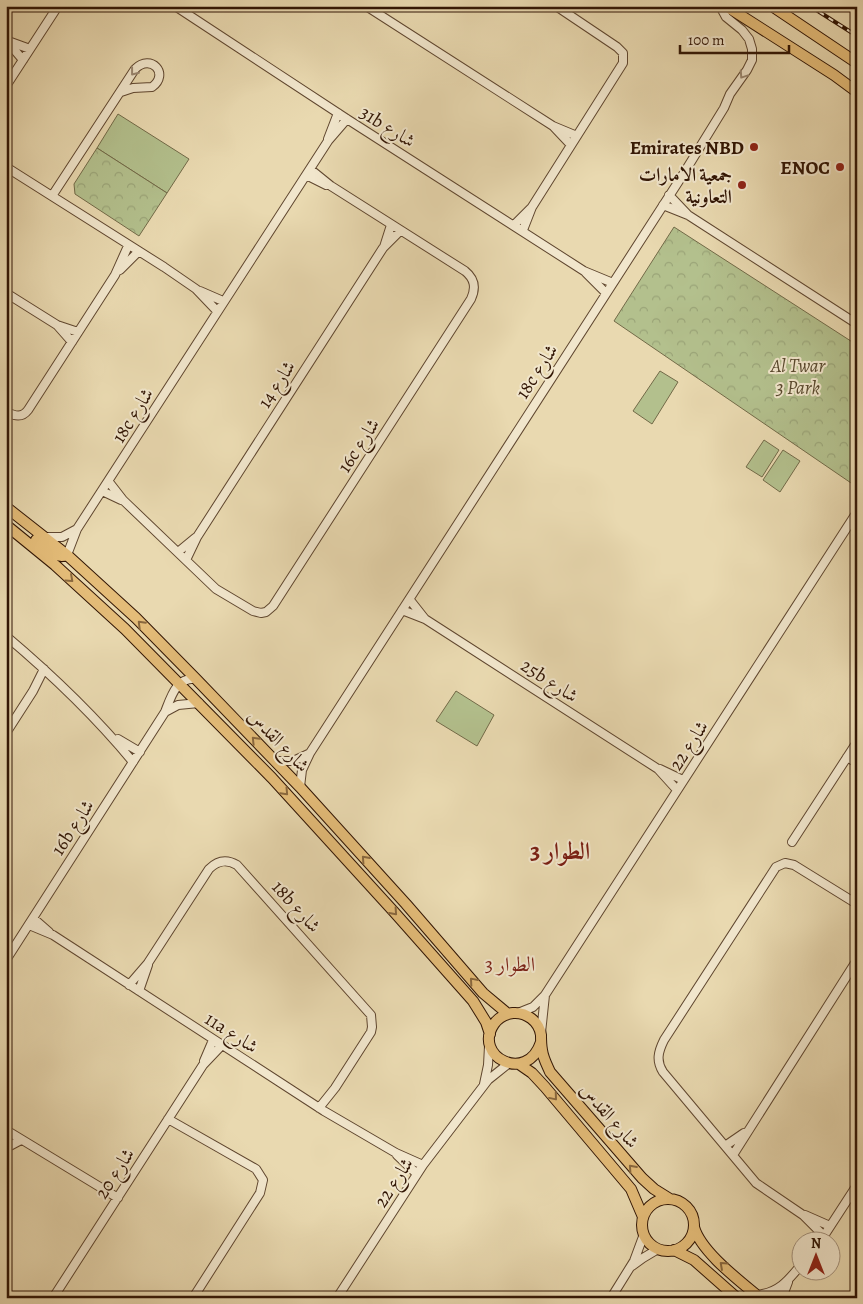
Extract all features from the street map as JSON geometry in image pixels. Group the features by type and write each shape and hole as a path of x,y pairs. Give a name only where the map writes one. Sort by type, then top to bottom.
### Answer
{"main road":[{"path":"726,6 834,75 857,92"},
{"path":"772,6 857,63"},
{"path":"834,75 857,85"},
{"name":"شارع القدس","path":"6,508 46,537 136,618 275,761 413,912 483,992 513,1013"},
{"name":"شارع القدس","path":"6,525 125,629 290,798 434,957 480,1011 490,1038"},
{"path":"17,533 28,534 57,556 67,555"},
{"path":"513,1013 526,1015 532,1019 538,1026 541,1038 534,1057 527,1062 514,1064 495,1056 490,1038 496,1021 513,1013"},
{"name":"شارع القدس","path":"541,1038 546,1064 556,1079 642,1178 654,1189 670,1198"},
{"name":"شارع القدس","path":"514,1064 532,1073 545,1087 623,1179 634,1196 643,1216"},
{"path":"737,1298 694,1260 674,1250 658,1249 652,1246 644,1234 642,1222 649,1206 670,1198 688,1207 692,1214 694,1227 703,1246 758,1296"},
{"path":"674,1250 688,1242 694,1227"}],"street":[{"path":"6,86 58,6"},
{"path":"366,6 552,126 577,136"},
{"path":"523,230 532,207 623,63 623,54 614,44 556,6"},
{"name":"18c شارع","path":"300,788 302,770 310,753 669,196 727,102 730,94 750,65 752,49 746,34 730,21 720,6"},
{"name":"31b شارع","path":"178,7 188,10 347,120 523,230 584,272 606,293"},
{"path":"23,60 6,40 30,50"},
{"path":"52,196 133,71 141,64 152,64 158,70 159,77 156,85 120,92"},
{"name":"18c شارع","path":"328,141 338,113"},
{"name":"18c شارع","path":"67,555 77,529 109,482 223,301 328,141 347,120"},
{"path":"552,126 571,145"},
{"path":"6,167 196,289 223,301"},
{"path":"308,172 400,231"},
{"path":"669,196 688,215"},
{"path":"663,205 688,215 857,324"},
{"path":"514,225 532,207"},
{"name":"شارع 14","path":"383,248 391,225"},
{"name":"شارع 14","path":"186,560 197,537 383,248 400,231"},
{"name":"16c شارع","path":"186,560 206,580 246,608 261,613 268,611 273,606 471,299 474,283 469,274 400,231"},
{"path":"10,414 18,416 26,413 115,275 128,246"},
{"path":"115,275 138,252"},
{"name":"31b شارع","path":"584,272 613,283"},
{"path":"196,289 217,311"},
{"path":"6,293 57,325 78,332"},
{"path":"57,325 72,342"},
{"path":"109,482 123,500 186,560"},
{"path":"102,491 123,500"},
{"name":"شارع 22","path":"513,1013 534,1007 545,995 857,512"},
{"path":"46,537 62,536 77,529"},
{"name":"شارع 14","path":"178,552 197,537"},
{"name":"25b شارع","path":"410,600 426,619"},
{"name":"25b شارع","path":"402,610 426,619 658,769 683,780"},
{"path":"6,636 47,672 114,737 134,762"},
{"path":"6,733 47,672"},
{"path":"179,683 185,679 196,678"},
{"name":"16b شارع","path":"6,960 134,762 165,712 179,683"},
{"path":"165,712 178,704 199,703"},
{"path":"114,737 140,752"},
{"path":"792,842 857,742"},
{"path":"275,761 294,761 310,753"},
{"path":"847,757 857,763"},
{"name":"25b شارع","path":"658,769 677,790"},
{"name":"18b شارع","path":"130,985 148,963 214,864 225,860 238,865 371,1015 371,1032 322,1109"},
{"path":"830,1226 803,1215 761,1188 663,1072 658,1063 659,1052 664,1040 776,867 785,863 794,864 857,904"},
{"name":"11a شارع","path":"31,922 322,1109 396,1153 423,1165"},
{"path":"733,1155 857,960"},
{"name":"18b شارع","path":"139,991 148,963"},
{"name":"شارع 22","path":"541,1038 545,995"},
{"name":"شارع 22","path":"482,1088 488,1065 490,1038"},
{"name":"شارع 20","path":"53,1298 203,1065 213,1040"},
{"name":"شارع 20","path":"203,1065 222,1046"},
{"name":"شارع 22","path":"339,1295 423,1165 494,1074 514,1064"},
{"path":"169,1117 185,1130 194,1133 256,1169 261,1176 263,1185 260,1193 193,1298"},
{"path":"6,1130 116,1200"},
{"path":"725,1146 746,1132"},
{"path":"6,1148 21,1140"},
{"name":"11a شارع","path":"396,1153 417,1174"},
{"path":"826,1232 857,1185"},
{"path":"803,1215 816,1232"},
{"path":"611,1298 629,1270 644,1234"},
{"path":"629,1270 643,1258 658,1249"},
{"path":"758,1296 771,1292 789,1280"},
{"path":"782,1298 789,1280"},
{"path":"339,1295 348,1298"}],"green space":[{"path":"118,114 189,159 167,193 97,148"},
{"path":"97,148 167,193 139,236 75,194 74,184"},
{"name":"Al Twar 3 Park","path":"674,227 857,345 857,481 854,485 614,321"},
{"path":"660,371 678,382 652,424 633,411"},
{"path":"764,440 779,450 762,477 746,467"},
{"path":"783,450 800,461 780,492 763,480"},
{"path":"456,691 494,715 477,746 436,721"}],"railway":[{"path":"810,6 857,36"}],"place":[{"name":"Emirates NBD","path":"754,147"},
{"name":"ENOC","path":"840,167"},
{"name":"جمعية الامارات التعاونية","path":"742,185"}],"district":[{"name":"الطوار 3","path":"560,851"},
{"name":"الطوار 3","path":"510,964"}]}
